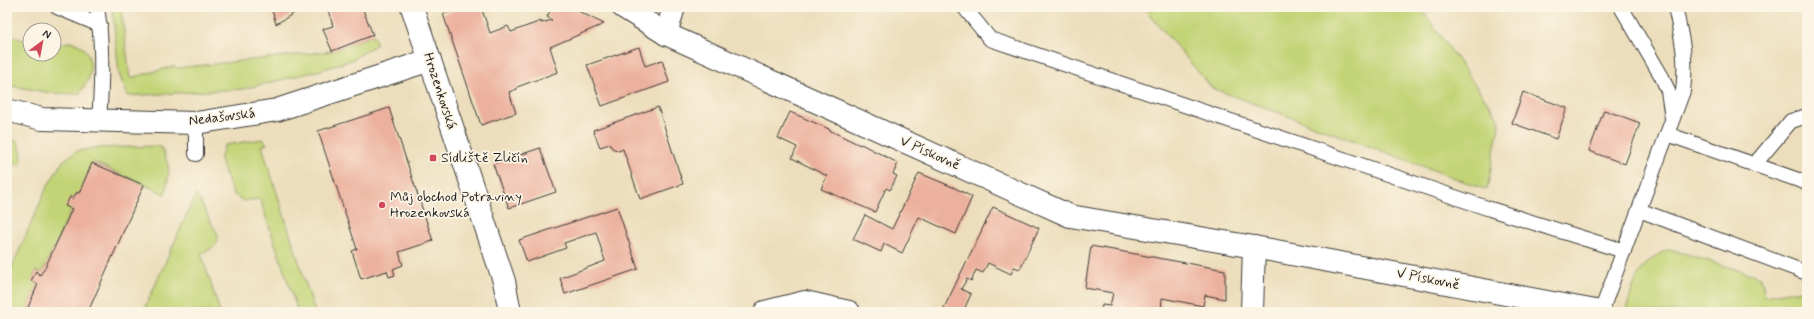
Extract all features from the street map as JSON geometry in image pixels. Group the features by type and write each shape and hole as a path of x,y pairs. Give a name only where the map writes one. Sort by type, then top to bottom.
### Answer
{"street":[{"name":"Hrozenkovská","path":"412,7 504,281 510,312"},
{"name":"V Pískovně","path":"623,7 666,34 1070,216 1254,247 1601,312"},
{"path":"666,34 674,7"},
{"name":"Nedašovská","path":"7,110 42,119 196,122 277,110 430,60"},
{"path":"1252,312 1254,247"},
{"path":"765,312 805,302 849,312"}],"lane":[{"path":"56,7 100,25"},
{"path":"97,7 100,25 101,100 99,120"},
{"path":"964,7 990,39 1490,209 1624,251"},
{"path":"1621,7 1662,77 1668,91 1670,128"},
{"path":"1601,312 1683,91 1686,70 1684,46 1675,7"},
{"path":"1754,165 1791,121 1807,116"},
{"path":"196,122 196,154"},
{"path":"1670,128 1754,165 1807,183"},
{"path":"1639,210 1807,273"}],"green space":[{"path":"112,7 121,7 130,78 175,66 177,68 332,51 373,35 377,44 352,60 318,71 243,89 128,96 119,74"},
{"path":"1143,7 1420,7 1500,120 1487,190 1212,88"},
{"path":"7,33 22,40 22,62 62,62 62,44 67,42 80,45 88,54 90,60 90,73 86,84 79,94 51,93 7,85"},
{"path":"7,139 17,141 19,144 22,157 20,166 7,161"},
{"path":"263,139 267,144 262,146 315,312 298,312 260,199 243,201 233,194 220,159 225,145"},
{"path":"160,146 168,164 169,174 165,194 93,162 79,193 76,193 75,198 70,197 72,208 45,268 41,273 36,271 32,280 39,283 26,312 7,312 7,268 11,269 47,187 63,161 77,151 93,148"},
{"path":"196,194 218,235 215,245 211,249 201,253 220,312 143,312"},
{"path":"1670,249 1761,277 1765,296 1807,289 1807,312 1625,312 1635,282 1644,266 1659,254"}],"building":[{"path":"271,7 300,7 301,9 276,24"},
{"path":"327,7 362,7 373,35 332,51 323,29 333,26"},
{"path":"464,7 481,7 490,33 508,26 511,32 541,21 541,23 552,20 547,17 552,7 570,7 604,24 550,47 558,72 517,87 517,89 509,92 516,113 481,125 443,14"},
{"path":"639,47 645,66 662,60 669,82 602,106 587,65"},
{"path":"1523,92 1567,108 1556,139 1512,123"},
{"path":"658,107 683,184 640,199 623,149 619,151 612,148 610,144 600,147 593,130"},
{"name":"Můj obchod Potraviny Hrozenkovská","path":"389,108 433,241 399,252 403,265 393,269 395,275 389,277 387,271 361,279 352,251 357,249 318,131"},
{"path":"1604,110 1640,123 1625,164 1589,151"},
{"path":"790,112 829,129 860,145 861,144 898,163 893,174 897,176 890,190 886,188 875,212 821,189 827,176 792,158 797,147 778,138"},
{"path":"540,148 556,192 509,208 493,164"},
{"path":"92,163 144,185 88,312 26,312 38,284 31,281 36,271 40,275 45,268 72,209 65,206 70,197 73,199 76,193 79,193"},
{"path":"919,173 972,197 956,234 919,217 902,253 884,244 881,252 853,239 865,215 892,229"},
{"path":"617,207 638,269 565,294 560,278 605,261 596,232 564,243 566,248 527,262 519,240"},
{"path":"993,207 1039,228 1020,269 1014,267 1011,274 988,263 983,273 976,270 971,281 967,279 961,289 971,294 963,312 942,312"},
{"path":"1091,246 1225,270 1225,299 1205,295 1203,306 1162,298 1161,312 1101,312 1102,305 1110,306 1113,293 1085,288"}],"place":[{"name":"Sídliště Zličín","path":"433,158"},
{"name":"Můj obchod Potraviny Hrozenkovská","path":"382,205"}]}
